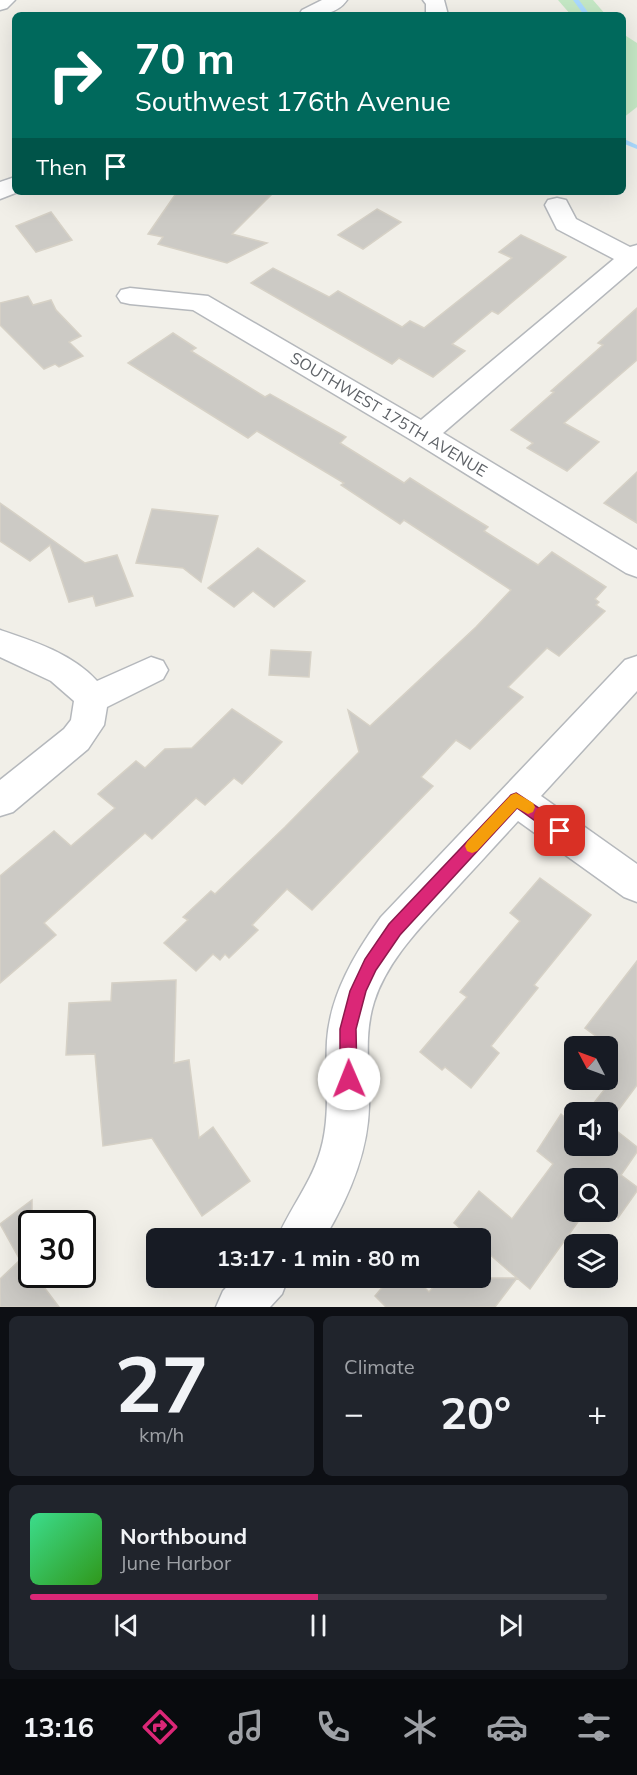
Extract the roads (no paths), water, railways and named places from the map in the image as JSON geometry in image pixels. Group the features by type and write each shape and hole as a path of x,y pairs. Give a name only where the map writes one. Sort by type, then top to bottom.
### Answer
{"street":[{"path":"0,4 5,0"},
{"path":"315,12 337,0"},
{"path":"423,434 634,256 566,224 557,205"},
{"name":"SOUTHWEST 175TH AVENUE","path":"130,296 199,302 423,434 637,565"},
{"path":"0,643 71,676 83,685 91,699 87,725 76,739 0,801"},
{"path":"306,1228 330,1187 343,1150 348,1116 335,1029 358,991 370,964 394,930 637,669"},
{"path":"91,699 151,670"},
{"path":"516,799 637,885"},
{"path":"239,1307 257,1288"}],"waterway":[{"path":"576,0 585,12"},
{"path":"626,142 637,147"}]}
